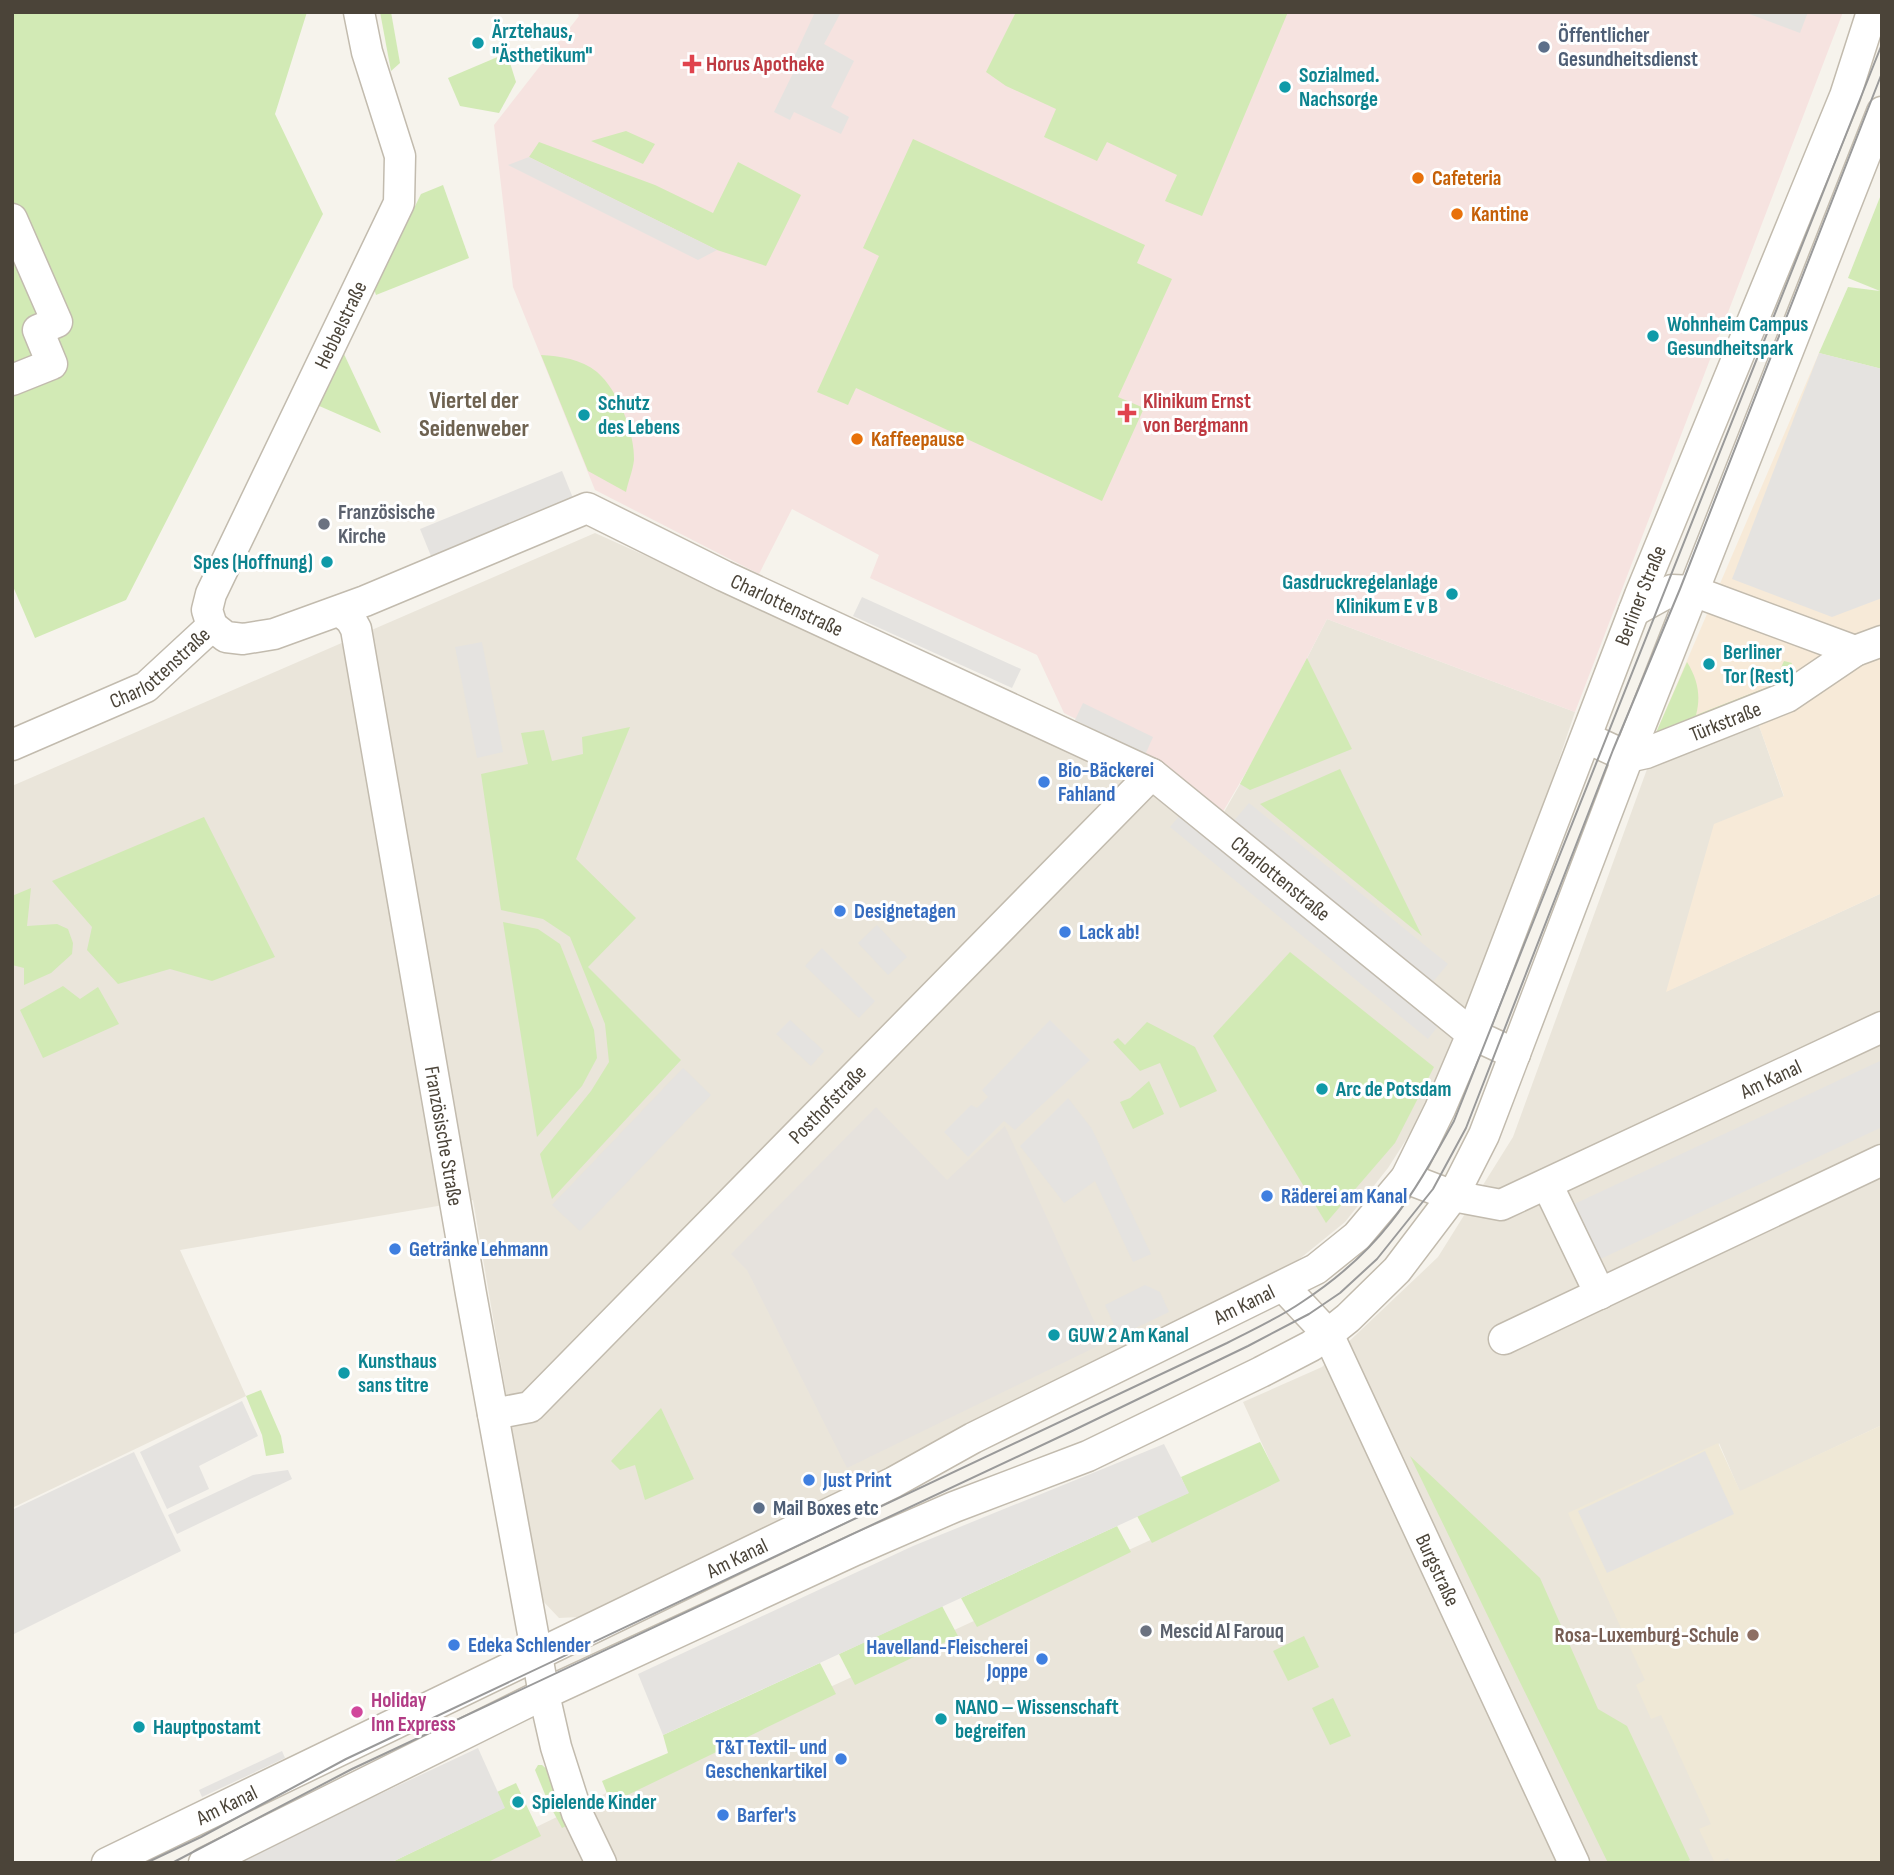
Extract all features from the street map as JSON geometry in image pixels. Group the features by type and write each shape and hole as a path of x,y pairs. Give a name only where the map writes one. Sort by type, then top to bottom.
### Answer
{"street":[{"name":"Hebbelstraße","path":"212,626 207,610 211,594 399,203 400,156 367,52 359,12"},
{"name":"Berliner Straße","path":"1406,1178 1440,1109 1472,1034 1634,611 1845,96 1872,12"},
{"path":"1845,96 1882,96"},
{"path":"1453,1196 1484,1135 1628,757 1882,112"},
{"path":"12,219 57,322 37,330 52,364 12,380"},
{"name":"Charlottenstraße","path":"12,745 146,687 212,626 226,637 243,639 274,634 340,611 587,508 737,582 1152,774 1472,1034 1515,1054"},
{"path":"1634,611 1672,590 1693,591"},
{"name":"Türkstraße","path":"1693,591 1868,646"},
{"name":"Französische Straße","path":"340,611 351,620 356,629 539,1672 556,1747 577,1814 601,1863"},
{"name":"Türkstraße","path":"1628,757 1646,753 1787,697 1868,646"},
{"path":"1587,738 1628,757"},
{"name":"Posthofstraße","path":"493,1414 530,1408 1152,774"},
{"name":"Am Kanal","path":"204,1863 539,1672 972,1438 1316,1269 1357,1236 1406,1178 1453,1196 1501,1205 1882,1027"},
{"path":"1504,1339 1882,1160"},
{"path":"1547,1184 1600,1294"},
{"name":"Am Kanal","path":"107,1863 539,1672 855,1550 954,1507 1088,1456 1261,1372 1311,1346 1348,1318 1396,1270 1453,1196"},
{"name":"Burgstraße","path":"1283,1286 1328,1334 1574,1863"}],"shaded area":[{"name":"Klinikum Ernst von Bergmann","path":"577,12 1843,12 1575,712 1327,619 1265,740 1221,815 1184,781 1142,752 1064,713 1037,655 870,578 879,555 792,509 759,574 595,490 513,287 494,125 579,16"},
{"path":"815,12 841,12 824,44 854,61 831,107 849,117 841,134 794,112 790,120 774,112 795,69 790,66"},
{"path":"1744,12 1808,12 1800,33"},
{"path":"529,157 717,250 698,260 508,165"},
{"path":"1819,353 1882,369 1882,893 1666,992 1714,824 1784,796 1757,720 1655,735"},
{"path":"1819,353 1882,369 1882,598 1832,617 1732,579"},
{"path":"562,471 573,498 431,556 420,529"},
{"path":"595,533 1104,762 1169,803 1209,838 1265,741 1327,619 1575,712 1481,990 1429,1104 1388,1168 1345,1222 1292,1265 979,1419 864,1480 578,1617 559,1618 541,1599 473,1200 180,1250 246,1396 12,1508 12,786"},
{"path":"862,597 1021,669 1012,688 853,616"},
{"path":"482,642 503,752 477,758 455,647"},
{"path":"1083,703 1153,737 1145,755 1075,720"},
{"path":"1757,720 1784,797 1667,991 1882,893 1882,1425 1740,1492 1719,1443 1646,1680 1731,1863 462,1863 730,1733 1279,1481 1243,1402 1322,1367 1438,1257 1513,1137 1650,761"},
{"path":"1249,803 1448,964 1431,984 1232,823"},
{"path":"1185,809 1442,1021 1428,1039 1170,827"},
{"path":"877,925 907,957 888,975 858,943"},
{"path":"822,948 875,1001 859,1018 805,966"},
{"path":"790,1020 824,1051 811,1066 776,1034"},
{"path":"1050,1020 1090,1060 1015,1130 1004,1121 968,1157 944,1132 971,1105 977,1108 988,1097 982,1090"},
{"path":"1882,1060 1882,1127 1594,1262 1568,1207"},
{"path":"683,1068 711,1095 580,1231 552,1205"},
{"path":"1068,1098 1092,1129 1151,1254 1133,1262 1095,1181 1064,1203 1020,1146"},
{"path":"876,1107 947,1180 1005,1126 1104,1343 847,1468 747,1270 731,1254"},
{"path":"1145,1285 1160,1292 1169,1312 1119,1336 1105,1305"},
{"path":"242,1401 258,1436 199,1466 209,1489 167,1509 140,1452"},
{"name":"Rosa-Luxemburg-Schule","path":"1882,1425 1882,1863 1731,1863 1728,1858 1715,1863 1699,1829 1711,1824 1661,1715 1651,1719 1636,1685 1645,1680 1568,1513 1718,1443 1740,1491"},
{"path":"1164,1444 1189,1493 663,1735 638,1674 913,1546"},
{"path":"1705,1451 1734,1514 1607,1573 1578,1511"},
{"path":"134,1452 181,1551 12,1635 12,1510"},
{"path":"288,1470 292,1479 177,1534 168,1515 253,1475"},
{"path":"478,1748 505,1808 390,1863 233,1863"},
{"path":"282,1751 285,1758 202,1797 199,1790"}],"green space":[{"path":"12,12 307,12 275,114 323,214 126,600 35,638 12,584"},
{"path":"380,12 391,12 400,63 391,71"},
{"path":"1016,12 1288,12 1202,216 1165,201 1177,175 1107,142 1097,161 1044,137 1056,109 1006,86 986,72"},
{"path":"507,53 516,82 499,113 460,106 448,78"},
{"path":"626,131 655,144 643,164 591,141"},
{"path":"913,139 1145,245 1137,263 1172,279 1118,397 1144,408 1102,501 856,388 848,405 817,392 879,256 863,248"},
{"path":"539,142 655,185 713,213 738,162 801,195 766,266 717,250 529,157"},
{"path":"443,185 469,258 376,295 374,289 421,194"},
{"path":"1882,192 1882,369 1819,353 1848,287 1880,291 1848,278"},
{"path":"343,352 381,433 317,405"},
{"path":"541,355 563,357 584,364 597,372 612,390 624,413 634,449 626,492 588,471"},
{"path":"1307,658 1352,749 1250,790 1240,784"},
{"path":"1784,661 1792,663 1782,687 1655,735 1687,662 1698,688 1696,715 1773,685"},
{"path":"630,727 576,859 636,918 588,967 681,1060 552,1199 540,1154 591,1091 609,1062 605,1024 570,937 543,919 501,910 481,774 528,764 521,733 544,730 552,761 583,754 582,737"},
{"path":"1340,769 1422,936 1260,804"},
{"path":"204,817 275,957 212,981 170,969 118,984 87,950 92,927 52,881"},
{"path":"31,888 27,926 57,924 68,929 73,943 72,954 51,973 24,985 24,968 12,965 12,896"},
{"path":"503,922 538,929 560,944 594,1030 597,1058 582,1086 537,1137"},
{"path":"1290,952 1434,1067 1395,1143 1326,1223 1213,1036"},
{"path":"63,986 80,999 98,987 119,1024 43,1058 20,1010"},
{"path":"1147,1022 1195,1047 1217,1091 1180,1108 1160,1063 1140,1071 1113,1042 1118,1038 1125,1045"},
{"path":"1149,1081 1164,1114 1133,1129 1120,1102 1130,1098"},
{"path":"261,1390 281,1436 284,1453 266,1456 262,1435 246,1396"},
{"path":"661,1408 694,1479 645,1500 635,1465 620,1470 611,1461"},
{"path":"1260,1442 1280,1481 1152,1543 1137,1516 1188,1493 1181,1477"},
{"path":"1410,1456 1540,1578 1598,1709 1627,1726 1690,1860 1684,1863 1608,1863"},
{"path":"1117,1526 1131,1552 977,1627 961,1598"},
{"path":"942,1606 958,1636 855,1685 839,1654"},
{"path":"1304,1636 1319,1667 1288,1681 1273,1651"},
{"path":"820,1663 836,1694 611,1803 602,1781 668,1753 663,1735"},
{"path":"1333,1698 1351,1736 1330,1745 1312,1708"},
{"path":"538,1765 550,1772 568,1825 562,1828 535,1770"},
{"path":"516,1783 541,1836 486,1863 390,1863 504,1808 497,1792"}],"tram line":[{"path":"146,1863 201,1837 346,1759 1256,1329 1329,1283 1373,1243 1423,1176 1454,1121 1882,44"},
{"path":"172,1863 352,1769 1248,1346 1309,1314 1340,1293 1377,1259 1433,1189 1466,1128 1882,73"}],"place":[{"name":"Ärztehaus, \"Ästhetikum\"","path":"478,43"},
{"name":"Öffentlicher Gesundheitsdienst","path":"1544,47"},
{"name":"Horus Apotheke","path":"692,64"},
{"name":"Sozialmed. Nachsorge","path":"1285,87"},
{"name":"Cafeteria","path":"1418,178"},
{"name":"Kantine","path":"1457,214"},
{"name":"Wohnheim Campus Gesundheitspark","path":"1653,336"},
{"name":"Klinikum Ernst von Bergmann","path":"1127,413"},
{"name":"Schutz des Lebens","path":"584,415"},
{"name":"Kaffeepause","path":"857,439"},
{"name":"Französische Kirche","path":"324,524"},
{"name":"Spes (Hoffnung)","path":"327,562"},
{"name":"Gasdruckregelanlage Klinikum E v B","path":"1452,594"},
{"name":"Berliner Tor (Rest)","path":"1709,664"},
{"name":"Bio-Bäckerei Fahland","path":"1044,782"},
{"name":"Designetagen","path":"840,911"},
{"name":"Lack ab!","path":"1065,932"},
{"name":"Arc de Potsdam","path":"1322,1089"},
{"name":"Räderei am Kanal","path":"1267,1196"},
{"name":"Getränke Lehmann","path":"395,1249"},
{"name":"GUW 2 Am Kanal","path":"1054,1335"},
{"name":"Kunsthaus sans titre","path":"344,1373"},
{"name":"Just Print","path":"809,1480"},
{"name":"Mail Boxes etc","path":"759,1508"},
{"name":"Mescid Al Farouq","path":"1146,1631"},
{"name":"Rosa-Luxemburg-Schule","path":"1753,1635"},
{"name":"Edeka Schlender","path":"454,1645"},
{"name":"Havelland-Fleischerei Joppe","path":"1042,1659"},
{"name":"Holiday Inn Express","path":"357,1712"},
{"name":"NANO – Wissenschaft begreifen","path":"941,1719"},
{"name":"Hauptpostamt","path":"139,1727"},
{"name":"T&T Textil- und Geschenkartikel","path":"841,1759"},
{"name":"Spielende Kinder","path":"518,1802"},
{"name":"Barfer's","path":"723,1815"}],"district":[{"name":"Viertel der Seidenweber","path":"474,414"}]}
